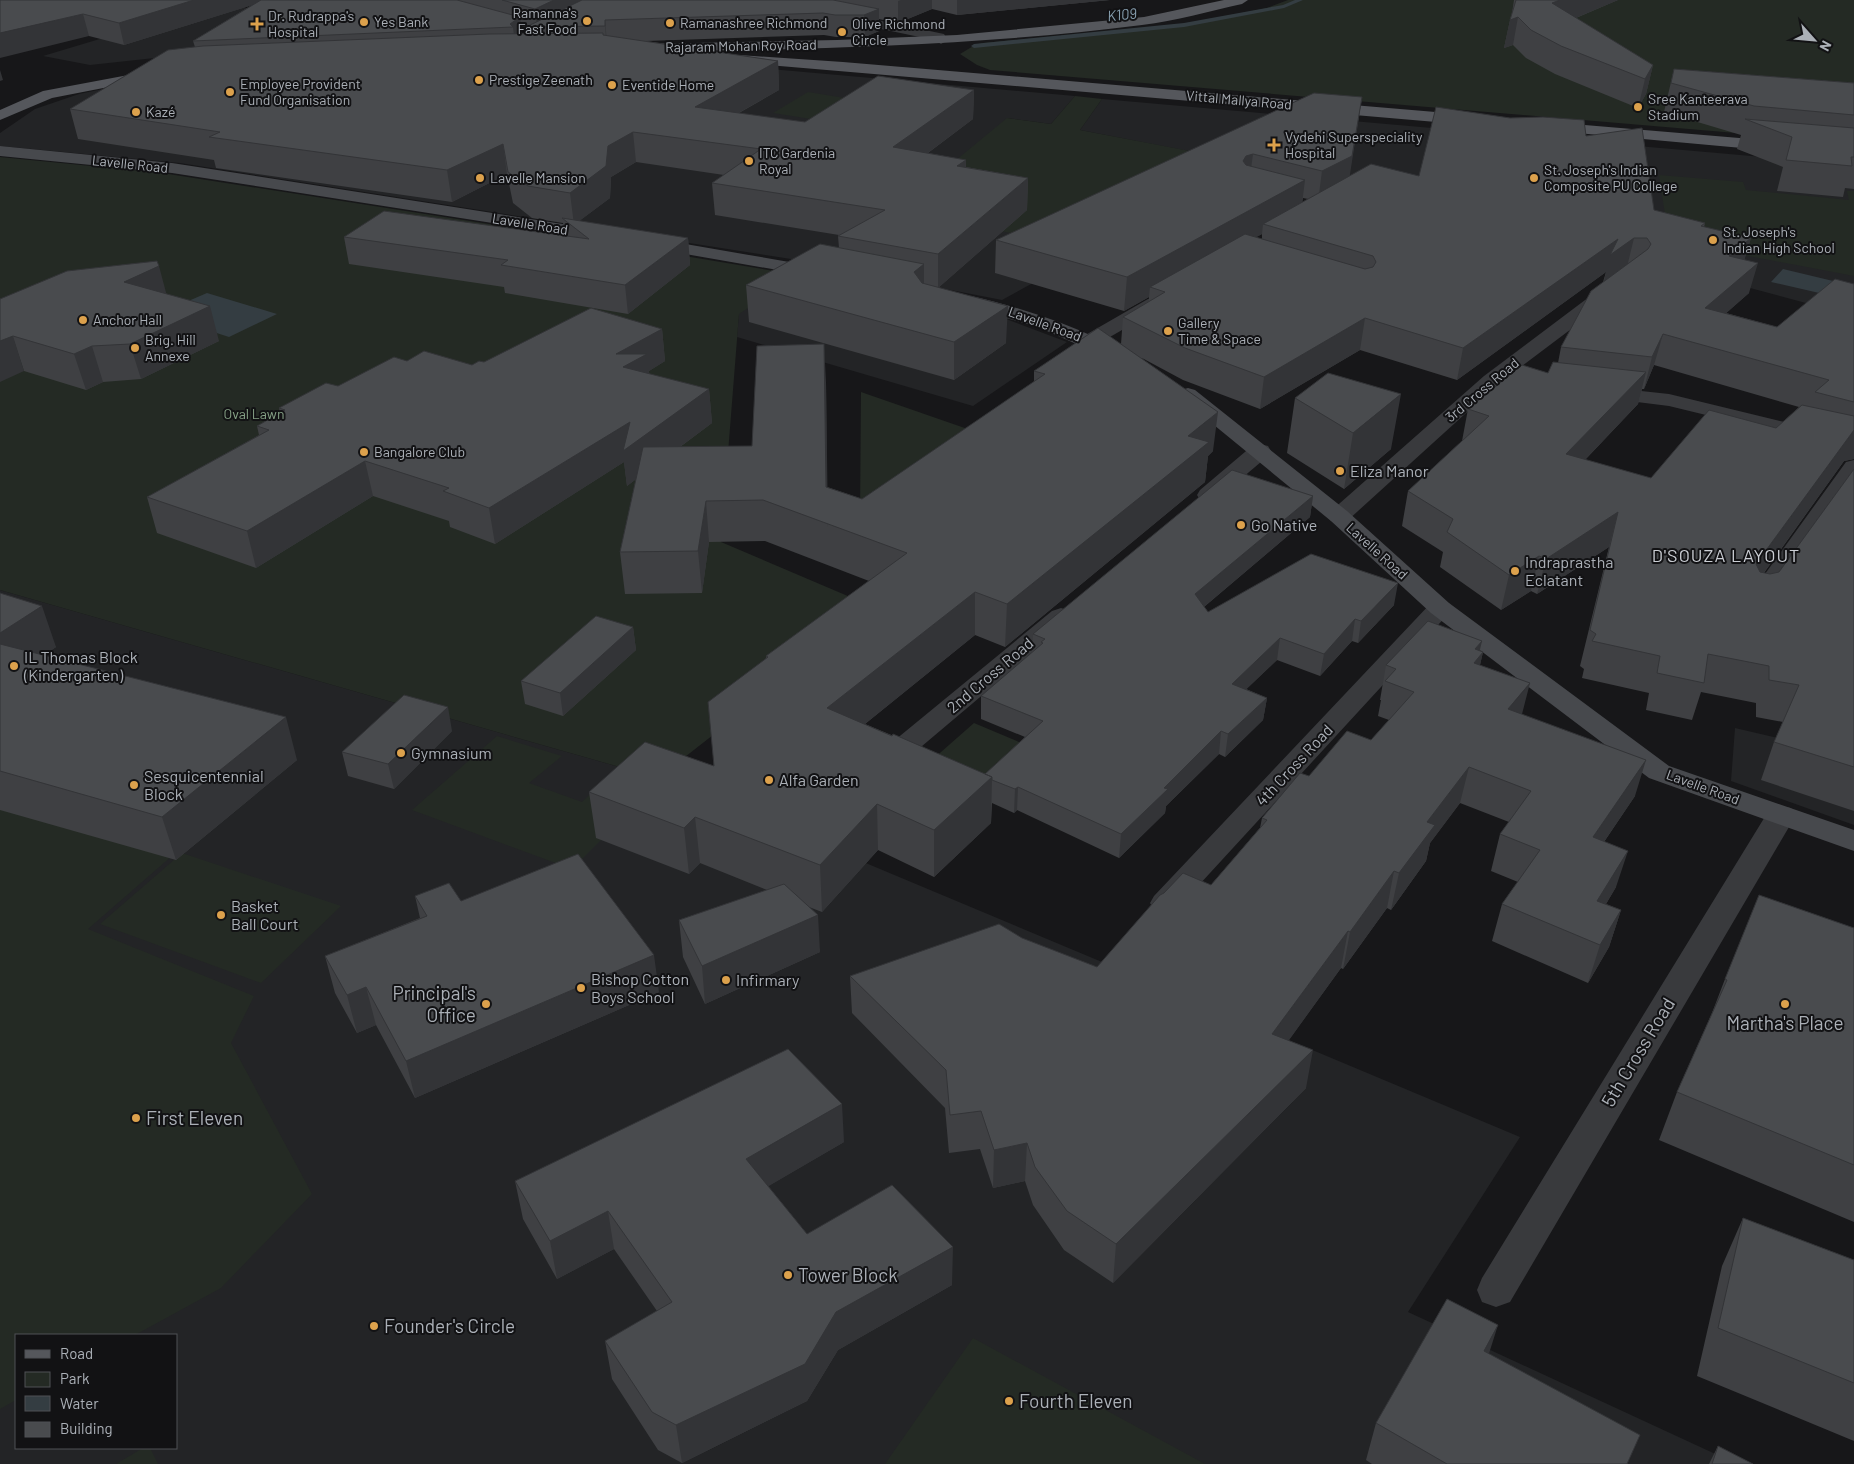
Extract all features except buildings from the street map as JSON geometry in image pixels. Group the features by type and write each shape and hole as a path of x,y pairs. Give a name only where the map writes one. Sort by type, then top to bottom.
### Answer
{"main road":[{"name":"Rajaram Mohan Roy Road","path":"976,79 834,65 627,51 941,40 1123,24 1242,0"},
{"path":"946,59 950,44 960,38"},
{"path":"941,40 936,50 946,59 951,69 976,79"},
{"path":"834,65 860,59 867,54 866,48 856,44"},
{"path":"0,108 48,94 166,68 86,76 24,90"},
{"name":"Vittal Mallya Road","path":"976,79 1484,121"},
{"path":"0,116 48,94"},
{"path":"1537,126 1785,147"}],"street":[{"path":"849,4 830,12 939,36 941,40"},
{"name":"Lavelle Road","path":"0,151 172,168 630,240 840,276"},
{"name":"3rd Cross Road","path":"1339,516 1491,380 1625,279"},
{"path":"1089,341 1173,293"},
{"name":"Lavelle Road","path":"954,299 1002,308 1089,341 1130,362"},
{"path":"1491,380 1521,383"},
{"name":"Lavelle Road","path":"1171,383 1260,451 1339,516 1440,608 1659,772 1854,841"},
{"path":"1580,390 1669,400 1854,445"},
{"path":"1191,508 1260,451"},
{"path":"1758,601 1854,467"},
{"name":"2nd Cross Road","path":"905,746 1076,604"},
{"name":"4th Cross Road","path":"1148,921 1440,608"},
{"name":"5th Cross Road","path":"1496,1290 1781,815"}],"shaded area":[{"path":"234,4 340,38 90,65 43,56 153,23"},
{"path":"724,65 1075,96 1051,124 1007,118 1036,238 1090,252 1002,300 791,259 180,163 0,146 0,133 35,109 79,94 122,85"},
{"name":"St. Joseph's Indian High School","path":"1102,99 1854,165 1854,316 1378,188 1080,130"},
{"path":"798,275 993,314 1067,342 973,406 737,337 739,313"},
{"name":"Bishop Cotton Boys School","path":"0,590 658,778 806,838 1520,1137 1408,1312 1737,1464 0,1464"},
{"path":"1735,728 1854,756 1854,825 1731,781"}],"green space":[{"name":"Sree Kanteerava Stadium","path":"1288,0 1854,0 1854,143 990,70 977,65 960,54 982,43 1182,25 1267,8"},
{"path":"808,92 845,98 811,119 773,113"},
{"path":"1075,96 1102,99 1080,130 1232,159 1036,238 946,220 938,175 1007,118 1051,124"},
{"name":"Bangalore Club","path":"0,157 162,173 559,235 798,275 739,314 721,542 876,608 658,778 0,590"},
{"path":"1659,175 1743,182 1746,190 1849,200 1847,191 1854,191 1854,276 1669,241"},
{"path":"861,392 982,434 860,519"},
{"path":"974,723 1031,747 974,799 916,774"},
{"path":"497,736 562,756 529,783 582,802 611,774 653,788 572,869 412,810"},
{"name":"First Eleven","path":"0,801 173,855 88,929 254,996 231,1043 312,1194 221,1288 137,1334 15,1334 15,1401 0,1409"},
{"name":"Basket Ball Court","path":"182,853 341,906 261,983 100,924"},
{"name":"Fourth Eleven","path":"973,1338 1205,1464 885,1464"},
{"path":"141,1449 150,1449 158,1464 116,1464"}],"water":[{"path":"1783,269 1854,286 1854,301 1771,282"},
{"path":"207,293 277,314 229,337 158,314"}],"waterway":[{"name":"K109","path":"974,46 1184,25 1284,6 1300,0"}],"place":[{"name":"Ramanna's Fast Food","path":"587,21"},
{"name":"Yes Bank","path":"364,22"},
{"name":"Ramanashree Richmond","path":"670,23"},
{"name":"Dr. Rudrappa's Hospital","path":"257,24"},
{"name":"Olive Richmond Circle","path":"842,32"},
{"name":"Prestige Zeenath","path":"479,80"},
{"name":"Eventide Home","path":"612,85"},
{"name":"Employee Provident Fund Organisation","path":"230,92"},
{"name":"Sree Kanteerava Stadium","path":"1638,107"},
{"name":"Kazé","path":"136,112"},
{"name":"Vydehi Superspeciality Hospital","path":"1274,145"},
{"name":"ITC Gardenia Royal","path":"749,161"},
{"name":"Lavelle Mansion","path":"480,178"},
{"name":"St. Joseph's Indian Composite PU College","path":"1534,178"},
{"name":"St. Joseph's Indian High School","path":"1713,240"},
{"name":"Anchor Hall","path":"83,320"},
{"name":"Gallery Time & Space","path":"1168,331"},
{"name":"Brig. Hill Annexe","path":"135,348"},
{"name":"Bangalore Club","path":"364,452"},
{"name":"Eliza Manor","path":"1340,471"},
{"name":"Go Native","path":"1241,525"},
{"name":"Indraprastha Eclatant","path":"1515,571"},
{"name":"IL Thomas Block (Kindergarten)","path":"14,666"},
{"name":"Gymnasium","path":"401,753"},
{"name":"Alfa Garden","path":"769,780"},
{"name":"Sesquicentennial Block","path":"134,785"},
{"name":"Basket Ball Court","path":"221,915"},
{"name":"Infirmary","path":"726,980"},
{"name":"Bishop Cotton Boys School","path":"581,988"},
{"name":"Principal's Office","path":"486,1004"},
{"name":"Martha's Place","path":"1785,1004"},
{"name":"First Eleven","path":"136,1118"},
{"name":"Tower Block","path":"788,1275"},
{"name":"Founder's Circle","path":"374,1326"},
{"name":"Fourth Eleven","path":"1009,1401"}],"district":[{"name":"D'SOUZA LAYOUT","path":"1726,556"}],"park label":[{"name":"Oval Lawn","path":"254,414"}]}
